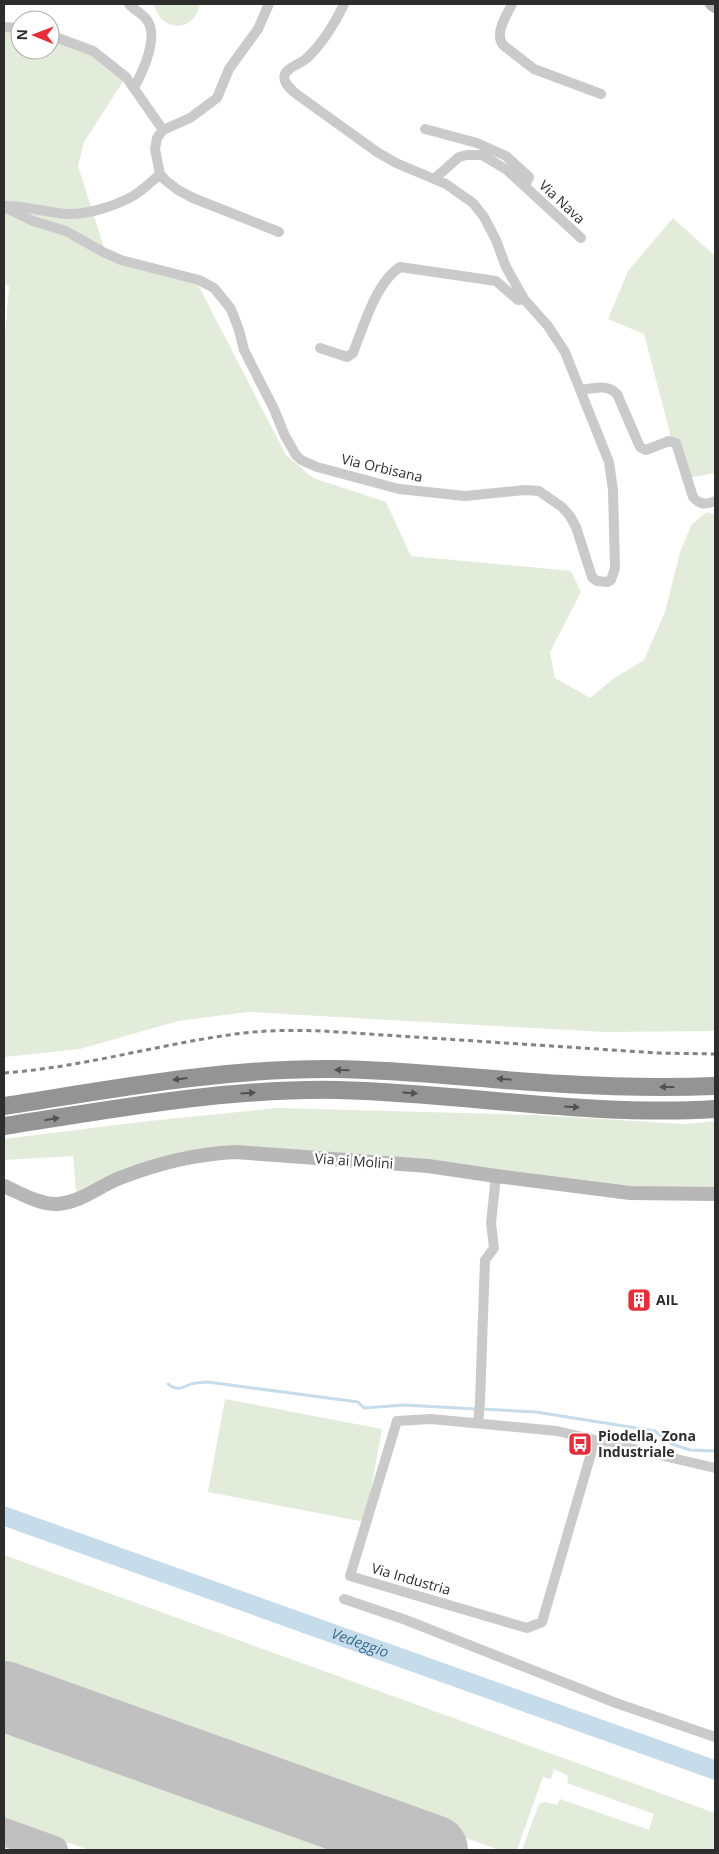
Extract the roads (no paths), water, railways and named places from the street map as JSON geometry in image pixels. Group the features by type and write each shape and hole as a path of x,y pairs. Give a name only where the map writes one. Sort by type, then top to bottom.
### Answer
{"highway":[{"path":"4,1106 161,1082 276,1071 333,1069 393,1071 613,1087 715,1086"},
{"path":"4,1126 181,1099 270,1091 387,1092 641,1110 713,1109"}],"street":[{"path":"129,4 147,19 152,36 142,73 134,88"},
{"path":"269,4 258,29 229,68 218,98 190,118 163,130 157,138 154,149 160,174 164,180 193,198 279,232"},
{"name":"Via Orbisana","path":"4,206 33,221 66,231 121,260 199,280 214,288 231,309 244,350 274,409 285,436 301,460 317,467 399,489 465,496 525,490 539,491 562,507 570,516 576,527 592,577 596,581 607,582 611,580 614,568 613,490 610,462 560,343 524,299 506,267 496,240 484,217 468,200 446,184 377,152 295,93 286,83 285,75 287,72 307,58 344,4"},
{"path":"512,4 499,32 499,39 503,45 534,69 601,94"},
{"path":"60,39 93,51 126,76 163,130"},
{"path":"425,129 478,143 506,156 529,178 525,186"},
{"name":"Via Nava","path":"434,179 459,157 474,154 488,158 507,170 581,238"},
{"path":"4,206 20,206 69,214 88,211 132,197 160,174"},
{"name":"Via Orbisana","path":"320,348 348,357 353,354 375,300 390,276 400,267 496,281 518,300 524,299"},
{"path":"581,390 606,387 612,389 617,394 640,447 646,450 669,441 676,442 693,497 698,502 706,504 715,501"},
{"name":"Via ai Molini","path":"4,1186 45,1203 57,1204 78,1201 119,1178 172,1160 206,1153 235,1152 428,1166 630,1193 715,1194"},
{"path":"478,1423 485,1260 494,1248 491,1224 496,1176"},
{"name":"Via Industria","path":"595,1440 542,1622 527,1628 350,1576 397,1422 431,1419 557,1432 595,1440 715,1468"},
{"path":"344,1599 434,1631 616,1702 715,1737"}],"waterway":[{"path":"168,1384 174,1388 180,1388 191,1384 208,1382 358,1402 364,1408 404,1405 476,1409"},
{"path":"482,1409 536,1412 655,1431 672,1444 690,1450 715,1451"},
{"name":"Vedeggio","path":"4,1516 715,1770"}],"railway":[{"path":"4,1073 64,1066 213,1037 283,1030 658,1053 715,1054"}],"place":[{"name":"AIL","path":"639,1300"},
{"name":"Piodella, Zona Industriale","path":"580,1444"}]}
